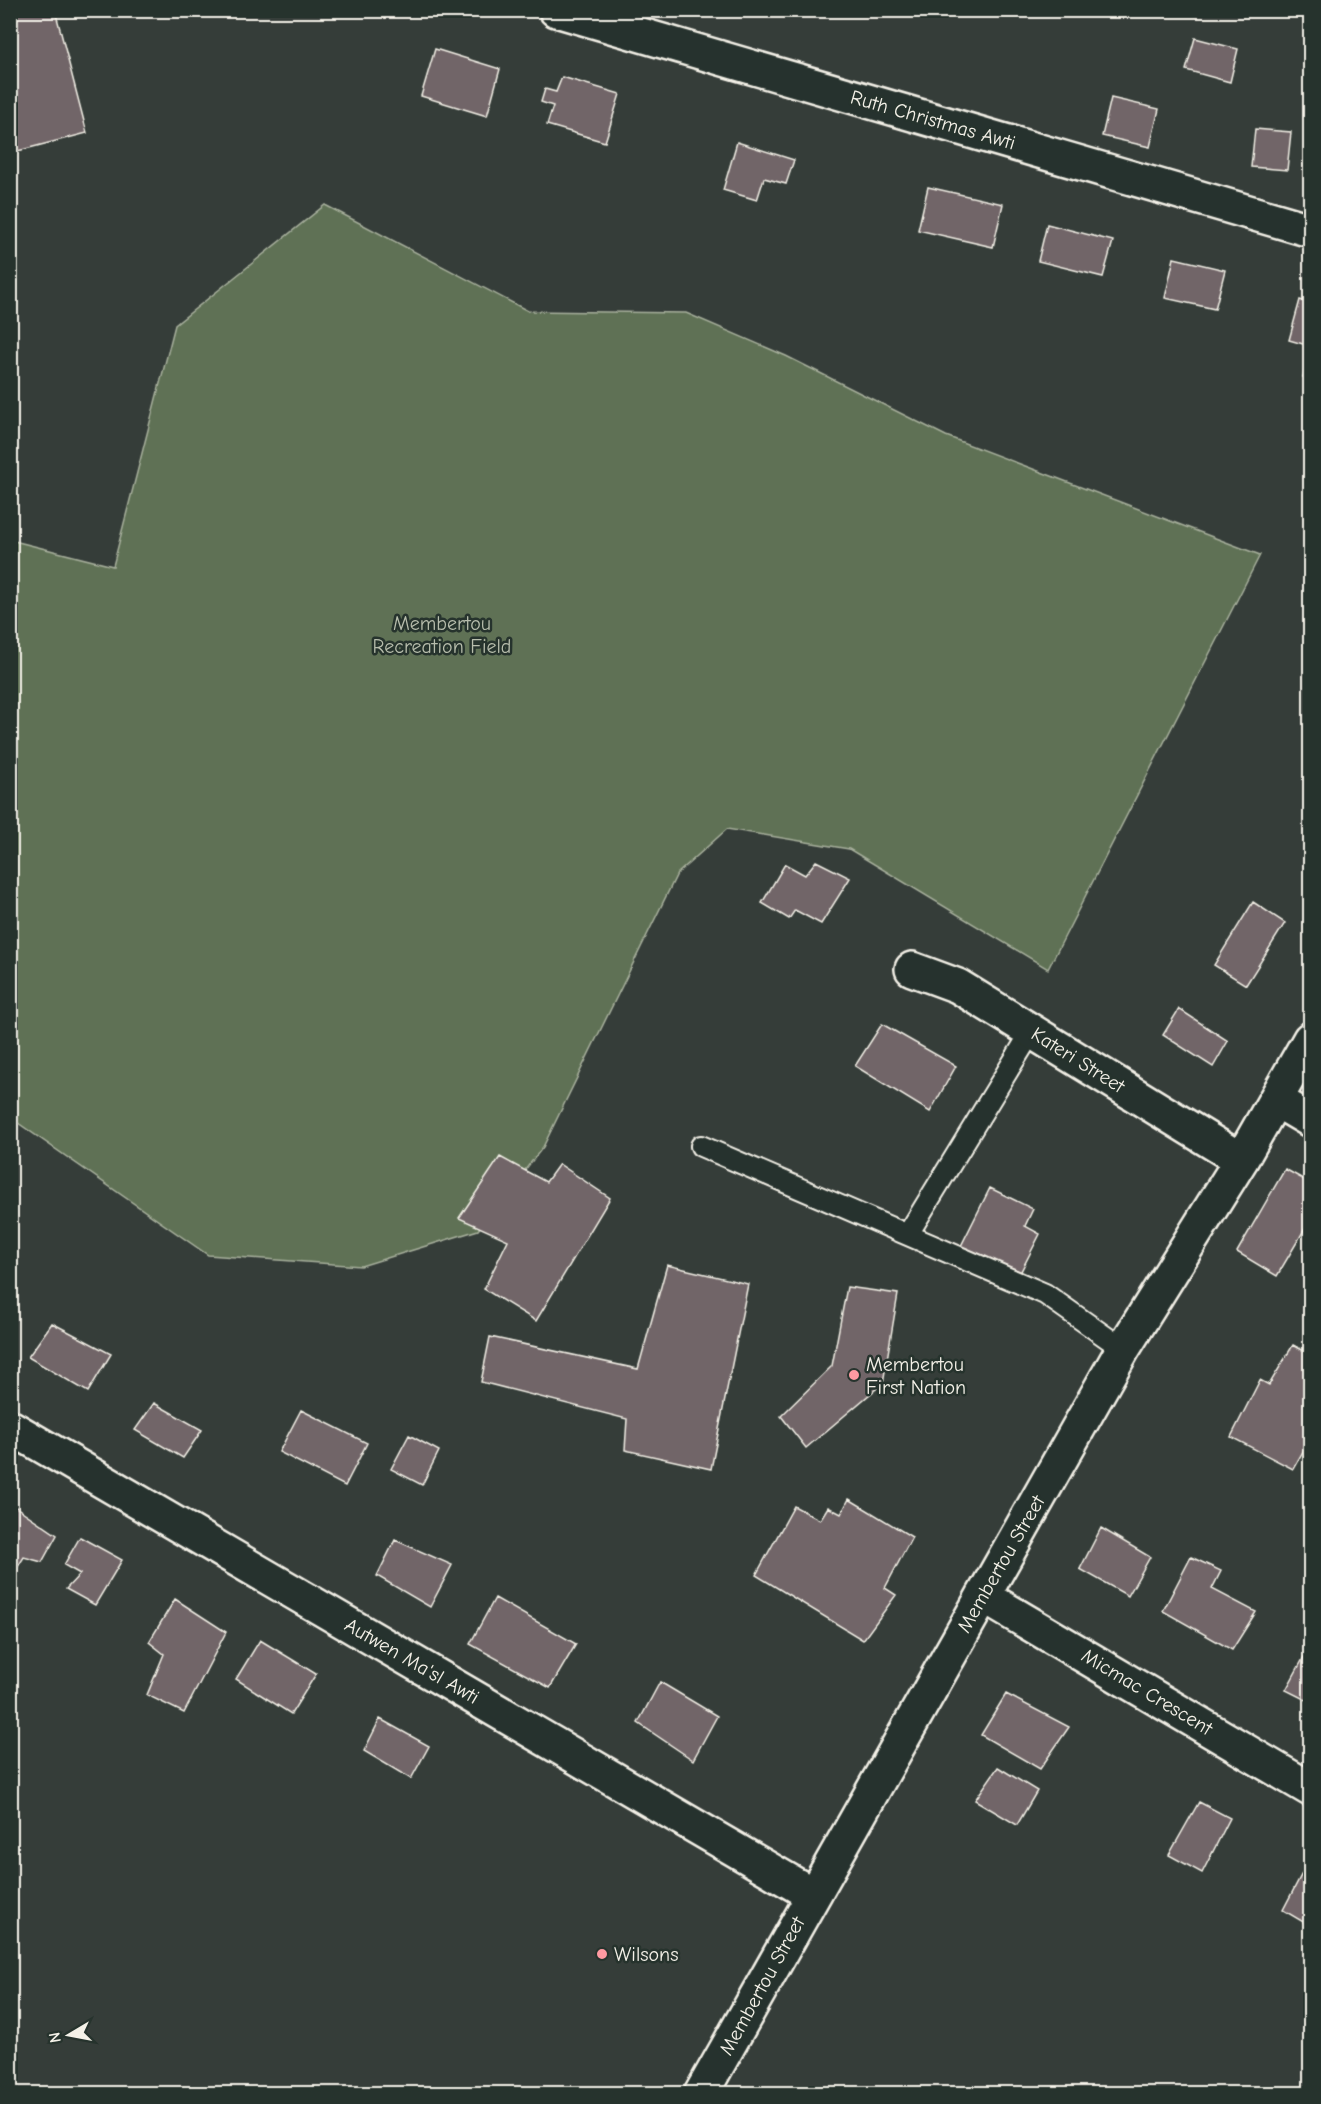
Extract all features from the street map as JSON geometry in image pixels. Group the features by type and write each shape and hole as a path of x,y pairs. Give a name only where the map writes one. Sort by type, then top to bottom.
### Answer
{"street":[{"name":"Ruth Christmas Awti","path":"556,10 1311,230"},
{"name":"Kateri Street","path":"912,969 958,986 1241,1160"},
{"name":"Membertou Street","path":"701,2094 1123,1349 1241,1160 1311,1039"},
{"path":"1276,1100 1311,1120"},
{"name":"Autwen Ma'sl Awti","path":"10,1427 813,1895"},
{"name":"Micmac Crescent","path":"983,1596 1311,1789"}],"lane":[{"path":"908,1234 1032,1031"},
{"path":"701,1146 1045,1294 1123,1349"}],"green space":[{"name":"Membertou Recreation Field","path":"325,205 528,311 686,313 786,356 946,436 1260,555 1048,969 849,849 727,829 677,874 543,1147 478,1230 361,1266 208,1255 11,1118 10,540 113,566 175,325"}],"building":[{"path":"10,10 55,10 87,133 10,153"},
{"path":"1195,38 1238,49 1230,82 1186,70"},
{"path":"435,49 500,69 487,116 421,96"},
{"path":"562,77 620,94 605,142 547,125 553,106 541,102 545,89 556,92"},
{"path":"1111,98 1159,109 1150,147 1102,136"},
{"path":"1255,129 1291,132 1287,170 1251,167"},
{"path":"737,142 794,160 786,184 764,178 757,200 723,190"},
{"path":"928,187 1003,204 993,247 918,230"},
{"path":"1047,224 1113,241 1103,277 1038,261"},
{"path":"1174,258 1225,270 1215,309 1165,298"},
{"path":"1300,300 1310,303 1310,346 1289,340"},
{"path":"1310,350 1310,379 1303,377"},
{"path":"816,861 850,878 821,924 795,910 789,919 762,903 785,864 805,875"},
{"path":"1253,902 1285,923 1246,985 1214,965"},
{"path":"1179,1009 1228,1041 1213,1067 1163,1035"},
{"path":"882,1024 956,1066 930,1112 855,1066"},
{"path":"500,1157 546,1182 559,1164 610,1198 536,1321 484,1289 508,1240 459,1218"},
{"path":"1285,1169 1310,1183 1310,1220 1277,1276 1237,1252"},
{"path":"990,1188 1033,1209 1025,1226 1040,1234 1018,1277 960,1248"},
{"path":"667,1265 748,1284 711,1469 625,1450 627,1419 481,1382 490,1337 638,1369"},
{"name":"Membertou First Nation","path":"847,1287 898,1294 883,1383 806,1448 781,1416 832,1366"},
{"path":"52,1323 111,1354 88,1392 28,1357"},
{"path":"1293,1345 1310,1354 1310,1439 1293,1469 1231,1437 1260,1380 1269,1385"},
{"path":"154,1403 202,1430 183,1458 135,1430"},
{"path":"301,1410 367,1443 345,1486 279,1452"},
{"path":"409,1435 439,1451 422,1485 391,1469"},
{"path":"849,1499 912,1537 885,1588 896,1595 863,1640 756,1575 794,1506 820,1520 828,1507 841,1514"},
{"path":"10,1503 57,1535 42,1562 24,1557 10,1579"},
{"path":"1101,1528 1150,1557 1128,1596 1080,1569"},
{"path":"80,1537 122,1560 95,1605 66,1589 80,1574 64,1565"},
{"path":"395,1540 452,1565 430,1607 377,1576"},
{"path":"1191,1557 1221,1571 1212,1589 1256,1612 1232,1650 1163,1611"},
{"path":"495,1598 576,1644 550,1688 470,1644"},
{"path":"175,1599 226,1632 184,1713 147,1695 164,1654 149,1642"},
{"path":"260,1640 316,1674 291,1714 236,1679"},
{"path":"1310,1646 1310,1702 1286,1690"},
{"path":"660,1682 717,1716 693,1760 638,1723"},
{"path":"1006,1694 1069,1727 1040,1769 981,1735"},
{"path":"380,1719 429,1746 411,1779 364,1751"},
{"path":"998,1767 1037,1791 1017,1825 975,1800"},
{"path":"1199,1802 1230,1818 1202,1873 1169,1855"},
{"path":"1306,1866 1310,1869 1310,1926 1283,1910"}],"place":[{"name":"Membertou First Nation","path":"854,1375"},
{"name":"Wilsons","path":"602,1954"}]}
